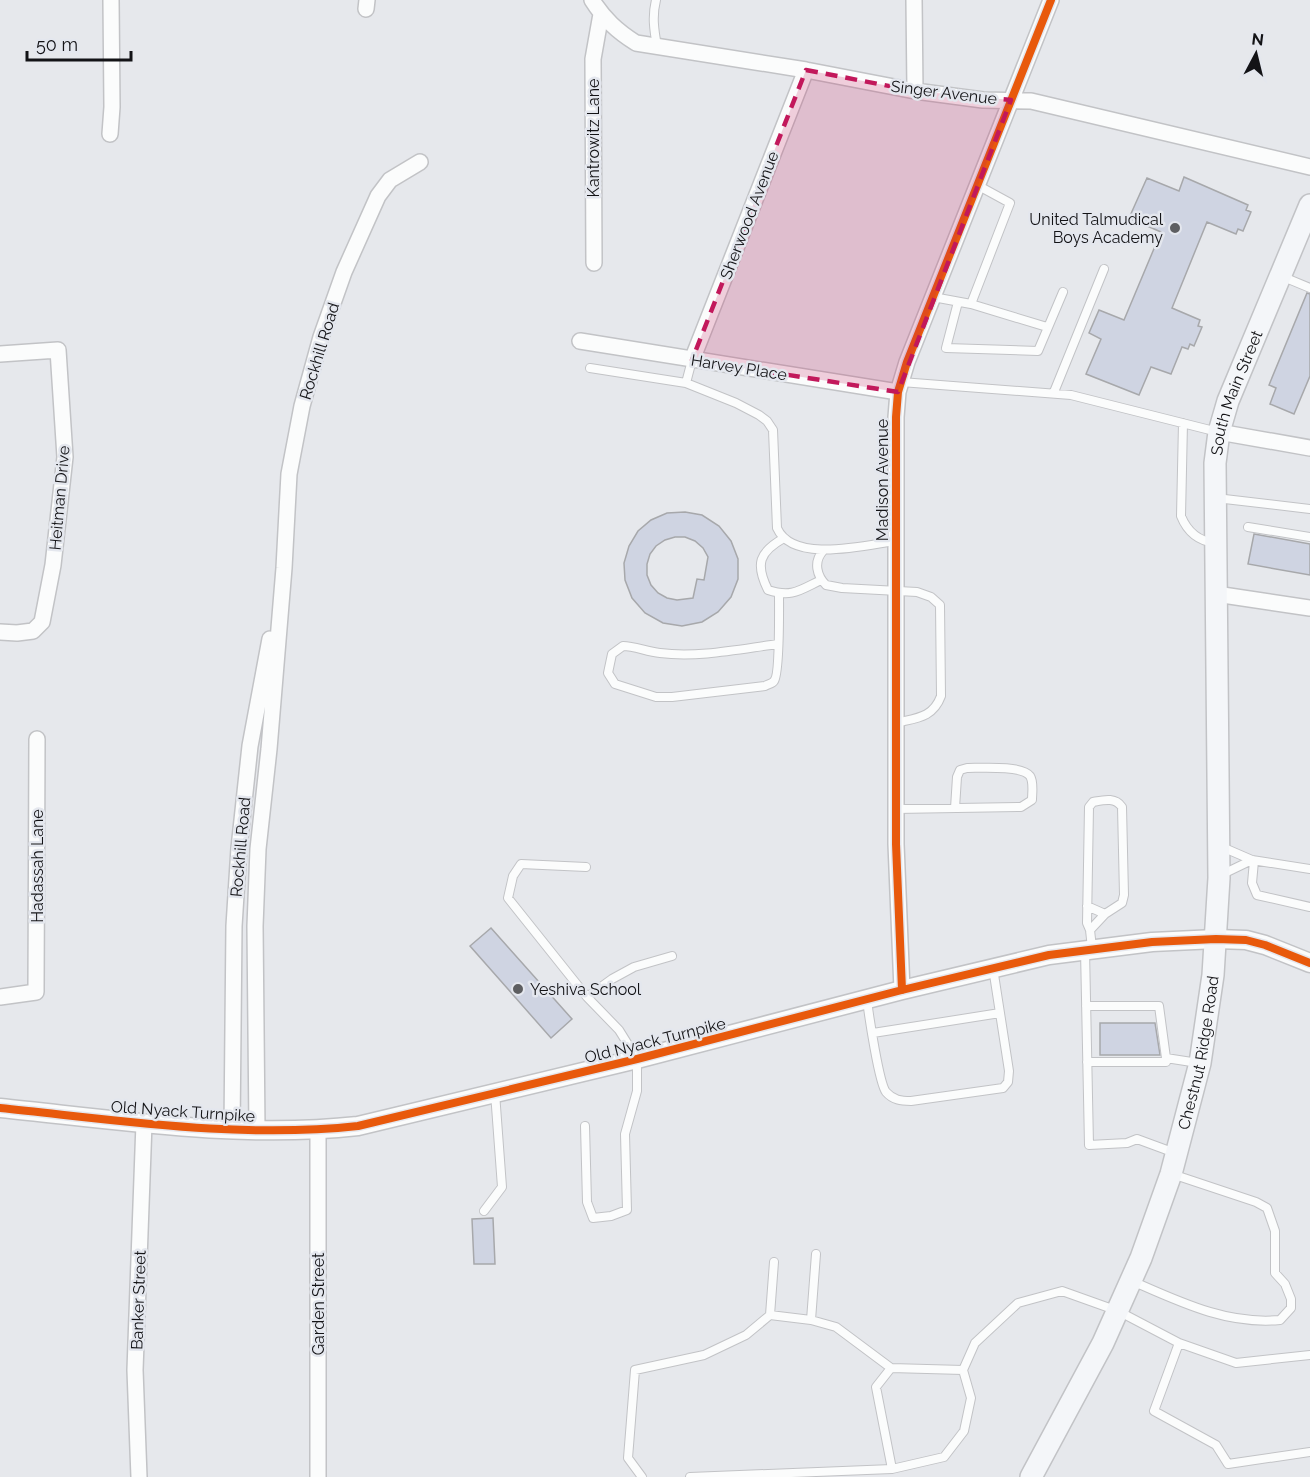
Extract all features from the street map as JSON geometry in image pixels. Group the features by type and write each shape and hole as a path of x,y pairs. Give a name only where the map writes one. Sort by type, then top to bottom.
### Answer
{"main road":[{"name":"South Main Street","path":"1216,594 1214,498 1219,432 1228,401 1310,205"},
{"name":"Chestnut Ridge Road","path":"1030,1477 1080,1388 1131,1281 1171,1174 1200,1063 1216,939 1219,876 1216,594"}],"street":[{"path":"110,134 112,108 111,0"},
{"name":"Singer Avenue","path":"592,0 600,14 616,30 636,42 806,70 915,91 983,100 1031,101 1310,167"},
{"path":"914,0 915,91"},
{"name":"Madison Avenue","path":"902,990 895,723 896,417 899,387 1051,0"},
{"name":"Kantrowitz Lane","path":"594,263 593,59 600,14"},
{"name":"Sherwood Avenue","path":"692,360 806,70"},
{"name":"Rockhill Road","path":"257,1130 255,927 258,860 284,568 289,474 302,406 321,337 344,272 378,196 390,180 420,162"},
{"name":"Harvey Place","path":"580,341 692,360 899,387"},
{"name":"Heitman Drive","path":"0,354 58,350 65,457 53,565 42,622 33,631 0,632"},
{"path":"1219,432 1310,447"},
{"name":"Rockhill Road","path":"232,1129 234,926 239,848 250,746 284,568"},
{"path":"1216,594 1310,608"},
{"name":"Hadassah Lane","path":"0,997 36,992 38,739"},
{"name":"Old Nyack Turnpike","path":"0,1107 144,1123 232,1129 318,1130 357,1126 637,1059 866,999 1049,955 1089,942 1246,940 1310,963"},
{"name":"Banker Street","path":"139,1477 135,1370 144,1123"},
{"name":"Garden Street","path":"318,1130 318,1477"}],"lane":[{"path":"656,0 653,25 657,46"},
{"path":"971,304 1010,203 977,185"},
{"path":"1054,392 1104,269"},
{"path":"1281,275 1310,288"},
{"path":"958,302 946,348 1038,351 1063,292"},
{"path":"933,297 971,304 1047,327"},
{"path":"686,383 692,360"},
{"path":"590,368 686,383 736,403 767,421 773,430 777,528 784,538 803,547 823,551 895,541"},
{"path":"899,387 1054,392 1095,400 1219,432"},
{"path":"1183,423 1181,516 1185,526 1196,536 1206,542 1215,543"},
{"path":"1214,498 1310,509"},
{"path":"1248,527 1310,537"},
{"path":"784,538 770,546 763,556 760,572 768,590 779,594 800,591 823,583 842,588 924,594 940,605 940,696 937,708 926,715 895,723"},
{"path":"823,551 817,563 818,573 823,583"},
{"path":"778,644 718,652 681,654 660,653 623,646 612,654 608,673 615,684 656,697 765,686 774,681 777,675 778,644 779,594"},
{"path":"896,809 1021,807 1032,800 1032,780 1029,773 1020,769 967,768 960,770 957,777 955,808"},
{"path":"1089,942 1105,914 1122,903 1124,895 1122,807 1119,802 1108,799 1093,801 1089,807 1087,906 1089,942 1086,1006 1089,1144 1127,1143 1137,1139 1177,1153"},
{"path":"1218,845 1253,861 1310,869"},
{"path":"1219,876 1253,861"},
{"path":"1253,861 1252,883 1257,895 1310,907"},
{"path":"585,1126 587,1202 593,1218 611,1216 627,1210 626,1134 638,1091 637,1059 618,1030 586,997 508,898 513,876 521,864 586,867"},
{"path":"1087,906 1105,914"},
{"path":"586,997 634,967 672,956"},
{"path":"866,999 883,1087 894,1098 911,1101 1003,1088 1008,1082 1009,1071 993,968"},
{"path":"1086,1006 1159,1006 1166,1058 1166,1062 1087,1062"},
{"path":"873,1033 1000,1013"},
{"path":"1166,1058 1200,1063"},
{"path":"484,1211 502,1187 495,1093"},
{"path":"1131,1281 1183,1304 1226,1317 1261,1321 1280,1320 1291,1308 1291,1299 1285,1284 1275,1273 1275,1231 1268,1208 1171,1174"},
{"path":"811,1320 816,1254"},
{"path":"642,1477 628,1458 635,1370 704,1355 746,1335 770,1315 774,1262"},
{"path":"690,1477 892,1469 944,1457 964,1431 971,1398 963,1370 975,1343 1018,1303 1062,1291 1118,1311 1179,1343 1236,1363 1310,1355"},
{"path":"770,1315 811,1320 836,1327 891,1368 963,1370"},
{"path":"1179,1343 1154,1411 1216,1445 1228,1464 1310,1452"},
{"path":"891,1368 876,1388 892,1469"}],"highlighted area":[{"path":"806,70 915,91 1011,100 898,392 692,360"}],"building":[{"path":"1184,177 1248,205 1246,210 1251,212 1243,231 1238,229 1236,234 1207,222 1172,308 1200,320 1198,326 1202,327 1194,346 1190,344 1188,349 1182,347 1171,374 1151,367 1139,395 1086,374 1101,339 1089,333 1099,310 1124,320 1161,232 1129,218 1147,178 1179,191"},
{"path":"1307,293 1310,294 1310,376 1294,414 1270,404 1276,388 1269,385"},
{"path":"685,512 702,515 719,526 731,541 738,559 738,579 731,597 718,612 702,622 682,626 663,623 645,613 632,598 625,580 624,563 629,546 638,531 651,520 667,513","holes":["685,537 695,541 708,557 704,580 697,579 693,598 677,600 667,598 651,585 647,575 647,564 656,546 665,540"]},
{"path":"1254,534 1310,544 1310,575 1248,564"},
{"path":"491,928 572,1019 551,1038 470,946"},
{"path":"1100,1023 1155,1023 1160,1055 1100,1055"},
{"path":"493,1218 495,1264 474,1264 472,1219"}],"cycle path":[{"path":"902,990 896,844 896,417 898,392 907,362 1051,0"},
{"path":"0,1108 224,1129 313,1129 358,1126 637,1059 902,990 1049,955 1152,942 1216,939 1246,940 1310,963"}],"place":[{"name":"United Talmudical Boys Academy","path":"1175,228"},
{"name":"Yeshiva School","path":"518,989"}]}
